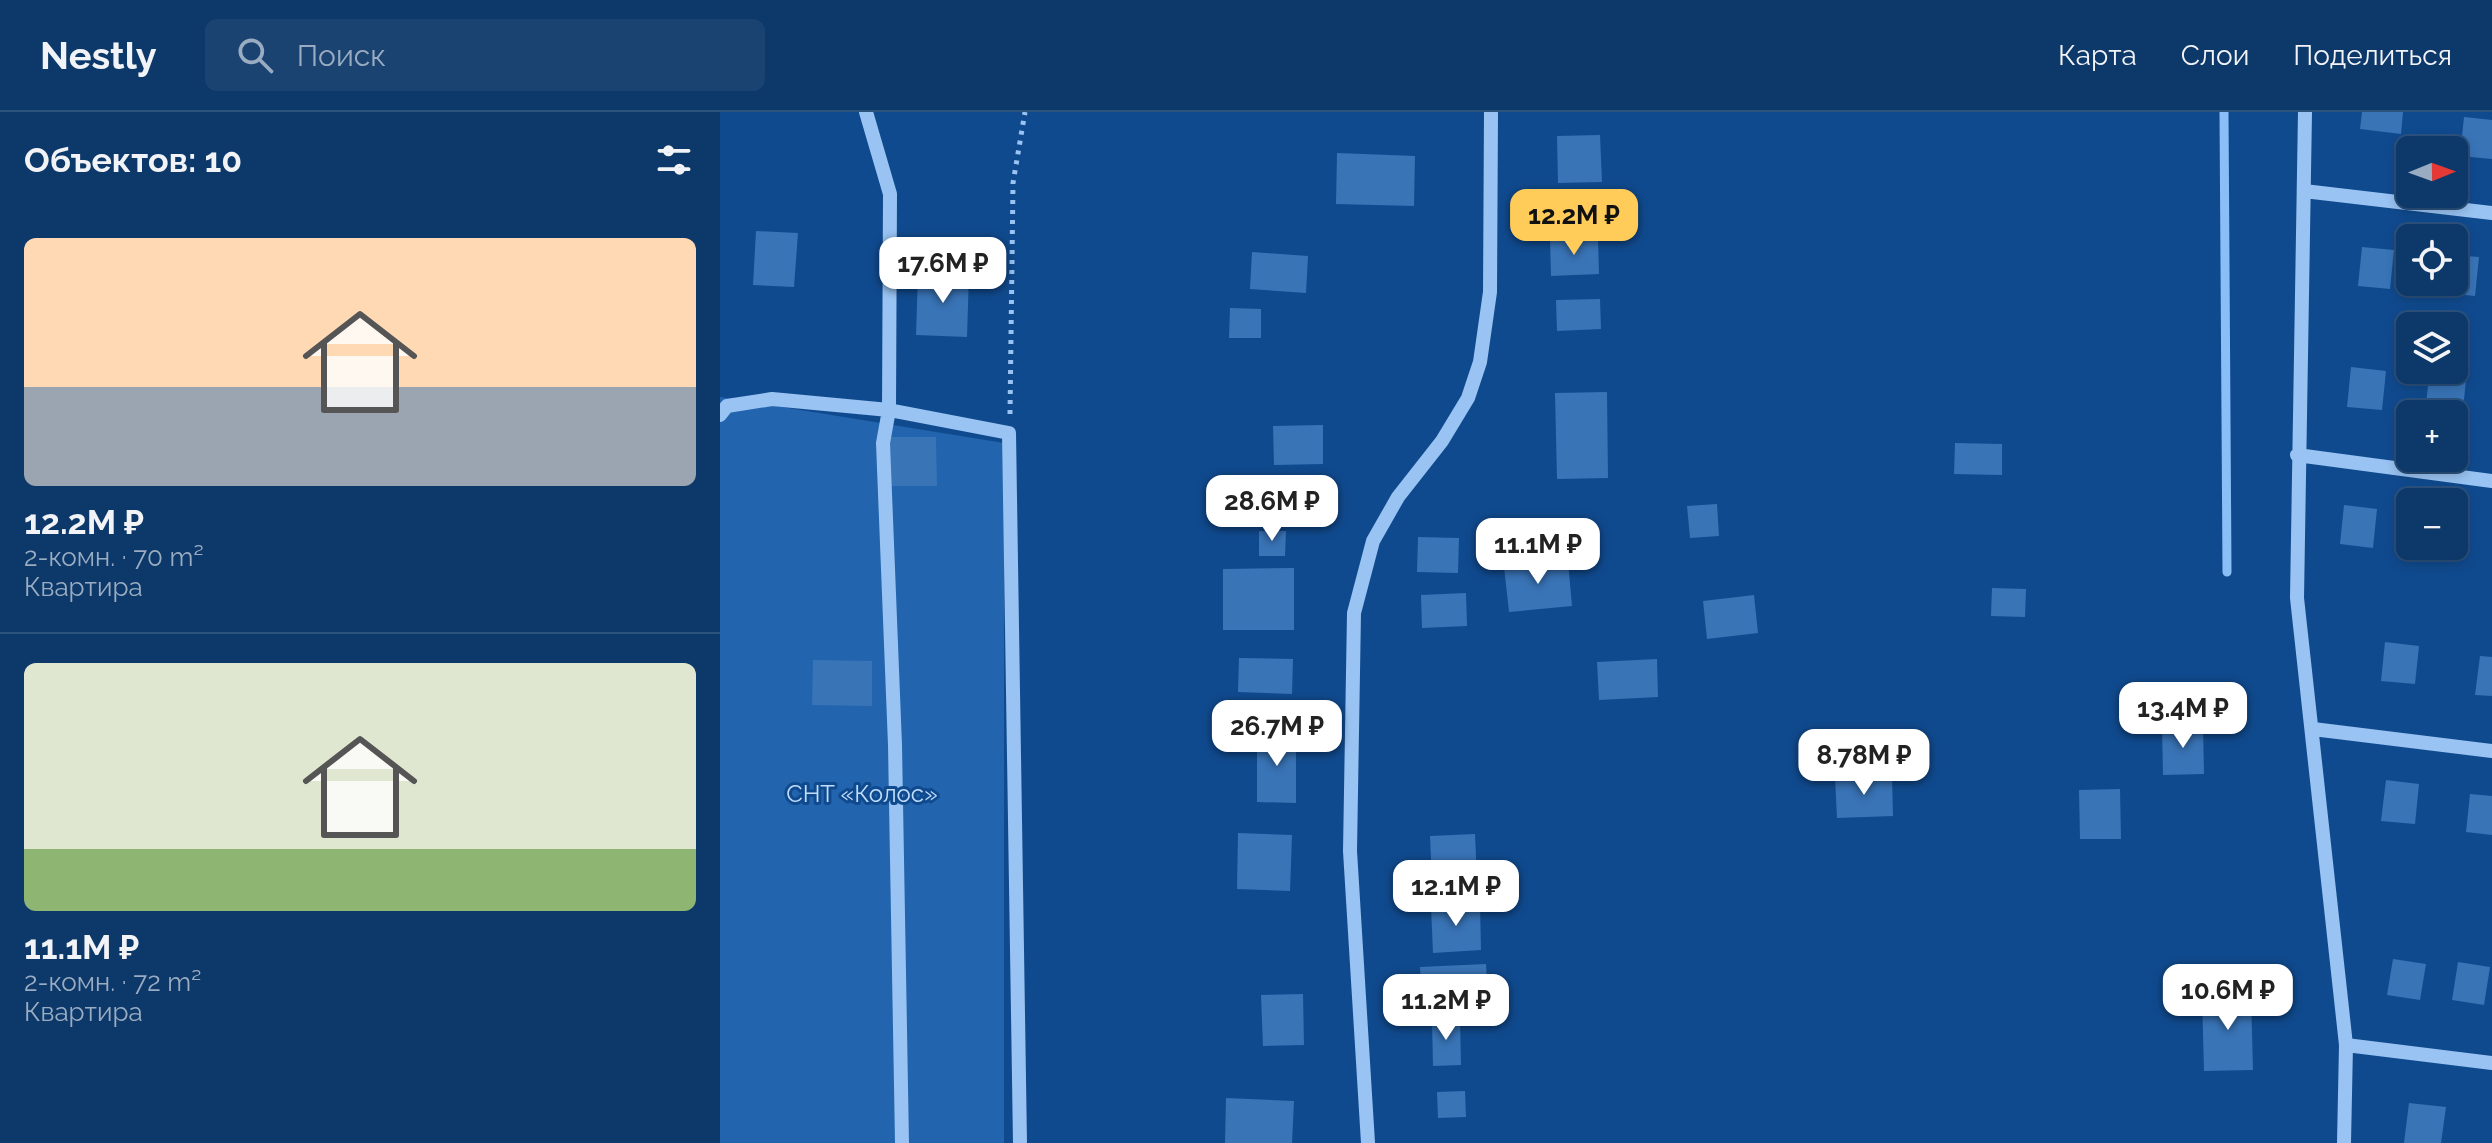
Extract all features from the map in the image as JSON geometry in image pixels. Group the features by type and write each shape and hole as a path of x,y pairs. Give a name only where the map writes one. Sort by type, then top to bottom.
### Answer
{"street":[{"path":"866,112 890,194 889,410 883,443 895,745 902,1143"},
{"path":"1368,1143 1350,851 1354,613 1373,541 1398,497 1442,441 1468,398 1480,362 1490,292 1491,112"},
{"path":"2305,112 2297,598 2346,1045 2344,1143"},
{"path":"2304,191 2492,213"},
{"path":"720,415 727,406 772,399 889,410 1009,433 1020,1143"},
{"path":"2297,455 2492,481"},
{"path":"2313,729 2492,751"},
{"path":"2346,1045 2492,1063"}],"path":[{"path":"1009,433 1013,183 1025,112"}],"green space":[{"name":"СНТ «Колос»","path":"720,397 1004,443 1004,1143 720,1143"}],"building":[{"path":"2362,112 2403,112 2401,134 2360,129"},
{"path":"2464,117 2492,120 2492,159 2468,157 2468,136 2462,136"},
{"path":"1600,135 1602,182 1558,183 1557,136"},
{"path":"1337,153 1415,156 1414,206 1336,204"},
{"path":"756,231 798,233 794,287 753,285"},
{"path":"1598,239 1599,274 1551,276 1550,240"},
{"path":"2362,247 2394,250 2390,289 2358,286"},
{"path":"1252,252 1308,256 1306,293 1250,289"},
{"path":"2468,256 2479,257 2475,296 2468,295"},
{"path":"918,274 969,275 967,337 916,335"},
{"path":"1600,299 1601,329 1557,331 1556,300"},
{"path":"1230,308 1261,309 1261,338 1229,338"},
{"path":"2351,367 2386,371 2382,410 2347,407"},
{"path":"2428,384 2466,384 2464,400 2426,400"},
{"path":"1607,392 1608,478 1557,479 1555,393"},
{"path":"1323,425 1323,464 1274,465 1273,426"},
{"path":"890,437 936,437 937,486 890,486"},
{"path":"1955,443 2002,444 2002,475 1954,474"},
{"path":"1717,504 1719,536 1690,538 1687,506"},
{"path":"2344,505 2377,509 2373,548 2340,544"},
{"path":"1259,531 1286,531 1285,556 1259,556"},
{"path":"1418,537 1459,538 1458,573 1417,572"},
{"path":"1568,561 1572,606 1509,612 1504,567"},
{"path":"1294,568 1294,630 1223,630 1223,569"},
{"path":"1992,588 2026,589 2025,617 1991,616"},
{"path":"1466,593 1467,626 1422,628 1421,595"},
{"path":"1754,595 1758,633 1707,639 1703,601"},
{"path":"2385,642 2419,646 2415,684 2381,681"},
{"path":"2480,656 2492,657 2492,696 2475,695"},
{"path":"1239,658 1293,659 1292,694 1238,692"},
{"path":"1657,659 1658,697 1599,700 1597,662"},
{"path":"813,660 872,661 872,706 812,705"},
{"path":"2203,725 2204,774 2163,775 2162,726"},
{"path":"1257,733 1296,733 1296,803 1257,802"},
{"path":"1892,776 1893,816 1837,818 1835,778"},
{"path":"2386,780 2419,784 2415,824 2381,821"},
{"path":"2120,789 2121,839 2080,839 2079,790"},
{"path":"2470,794 2492,796 2492,835 2466,832"},
{"path":"1238,833 1292,835 1290,891 1237,889"},
{"path":"1475,834 1477,879 1432,881 1430,836"},
{"path":"1480,904 1481,950 1433,953 1431,907"},
{"path":"2393,959 2426,964 2420,1000 2387,995"},
{"path":"2458,962 2490,967 2484,1005 2452,1000"},
{"path":"1486,964 1489,1009 1422,1012 1420,967"},
{"path":"1303,994 1304,1045 1263,1046 1261,995"},
{"path":"2251,994 2253,1070 2204,1071 2202,995"},
{"path":"1460,1019 1461,1065 1433,1066 1432,1020"},
{"path":"1465,1091 1466,1117 1438,1118 1437,1092"},
{"path":"1226,1098 1294,1101 1292,1143 1225,1143"},
{"path":"2409,1103 2446,1107 2441,1143 2404,1143"}],"waterway":[{"path":"2224,112 2227,572"}]}
